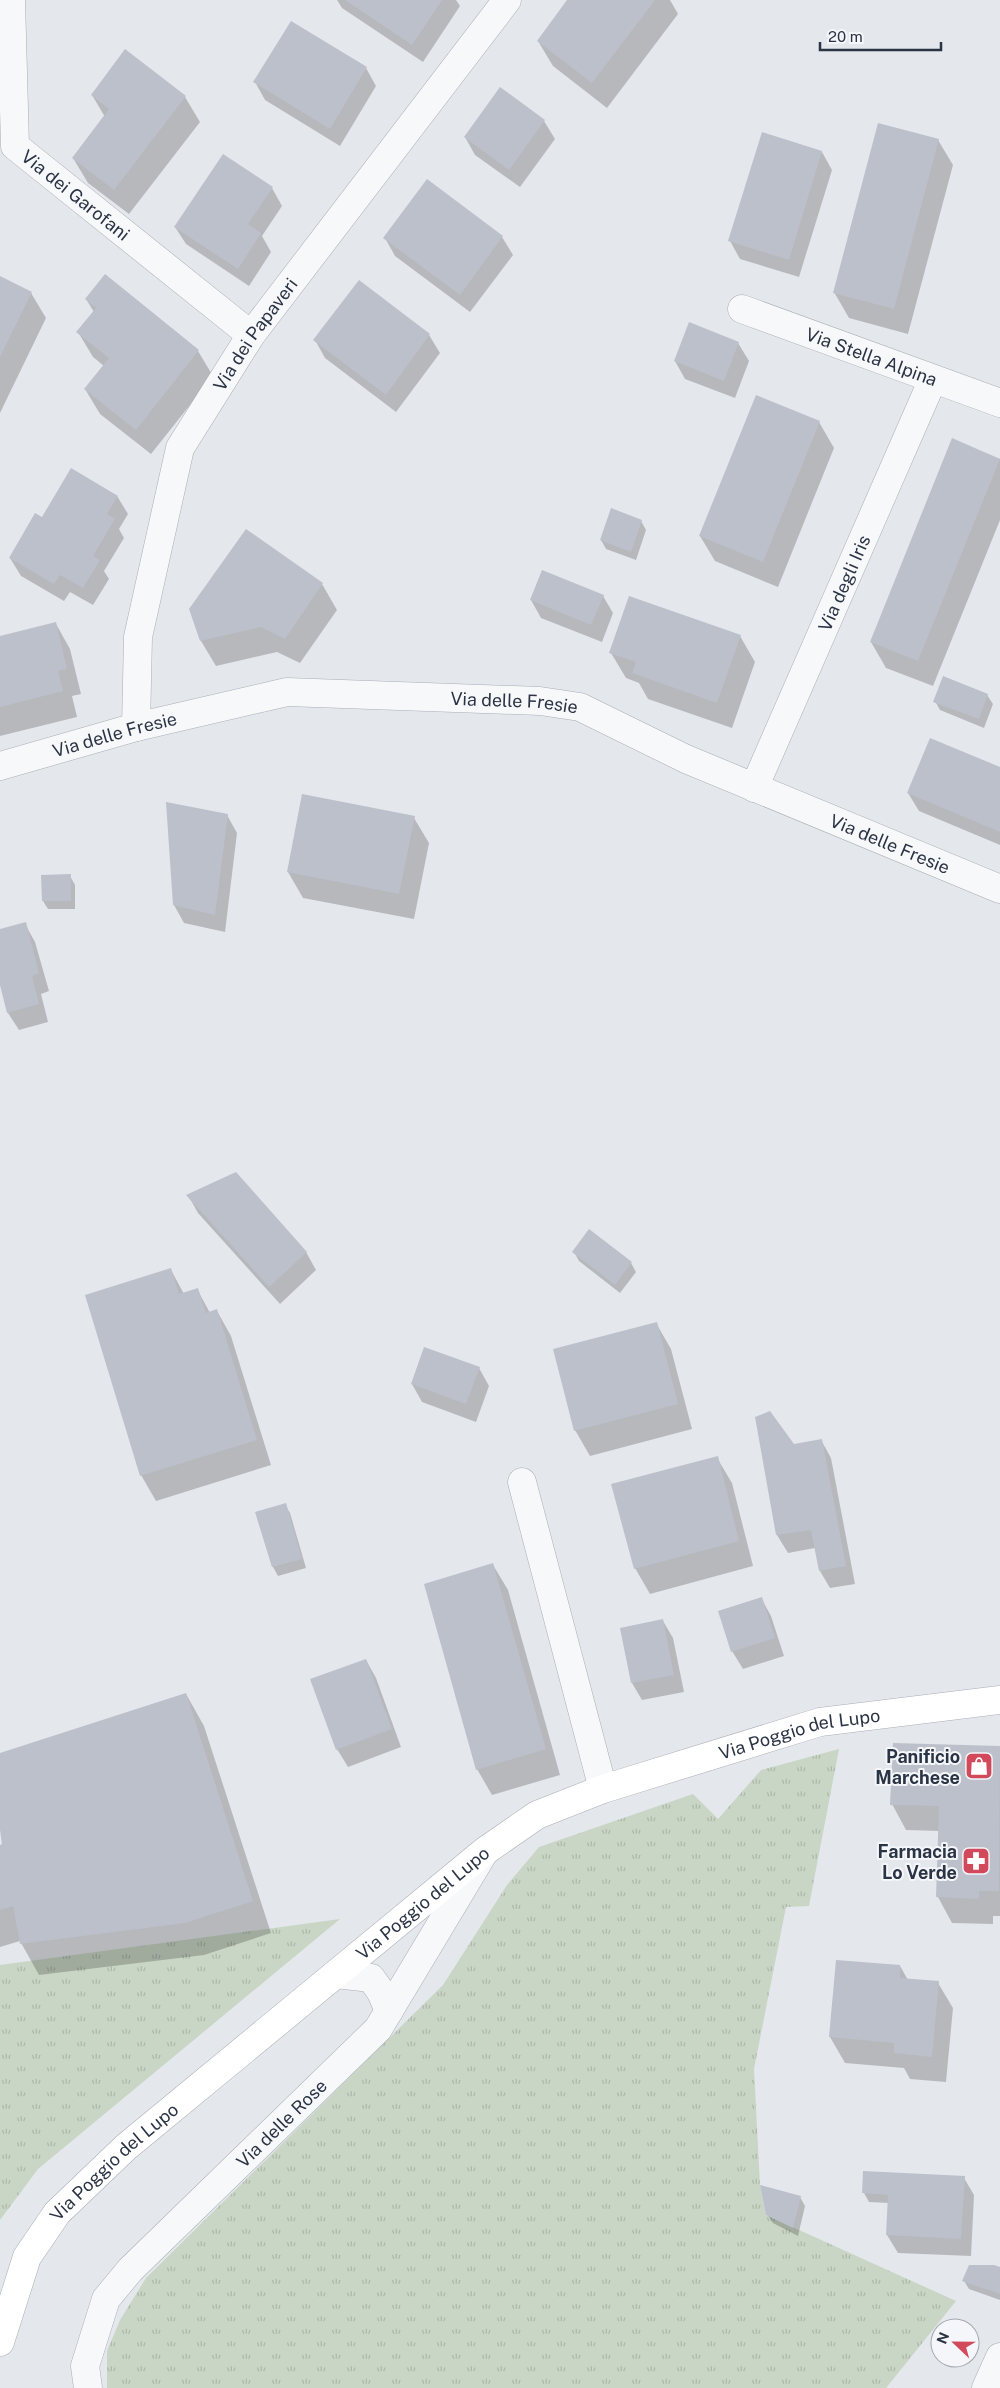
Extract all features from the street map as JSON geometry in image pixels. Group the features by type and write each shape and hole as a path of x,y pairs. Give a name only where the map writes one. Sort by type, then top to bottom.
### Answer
{"street":[{"name":"Via dei Garofani","path":"11,0 15,146 251,335"},
{"name":"Via dei Papaveri","path":"136,727 138,637 180,448 251,335 508,0"},
{"name":"Via Stella Alpina","path":"742,309 1000,403"},
{"name":"Via degli Iris","path":"754,788 933,379"},
{"name":"Via delle Fresie","path":"0,766 136,727 287,692 540,701 580,706 686,759 1000,889"},
{"path":"522,1482 603,1788"},
{"name":"Via Poggio del Lupo","path":"0,2342 27,2257 57,2213 126,2147 486,1851 537,1815 603,1788 820,1722 1000,1700"},
{"name":"Via delle Rose","path":"88,2388 85,2366 106,2299 130,2270 378,2029 486,1851"},
{"path":"336,1974 371,1978 381,1992 389,2011"},
{"path":"986,2388 1000,2357"}],"green space":[{"path":"839,1749 809,1906 786,1907 754,2069 760,2185 766,2215 956,2301 942,2318 930,2318 930,2333 886,2388 107,2388 107,2351 120,2320 146,2278 443,1985 507,1885 539,1847 693,1794 718,1819 761,1770"},
{"path":"340,1919 38,2169 0,2220 0,1965"}],"building":[{"path":"345,0 442,0 412,45"},
{"path":"567,0 655,0 592,83 537,41"},
{"path":"291,21 367,67 330,129 253,82"},
{"path":"125,49 186,96 114,190 72,158 109,109 91,95"},
{"path":"500,87 545,120 509,170 464,137"},
{"path":"878,123 939,139 894,309 833,293"},
{"path":"762,132 822,151 789,260 728,241"},
{"path":"223,154 273,187 248,224 261,233 238,269 174,227"},
{"path":"427,179 503,236 460,295 383,238"},
{"path":"105,274 199,350 136,430 84,389 109,358 76,332 96,308 85,299"},
{"path":"0,276 32,292 0,357"},
{"path":"359,280 430,334 386,395 313,340"},
{"path":"689,322 739,342 724,381 674,361"},
{"path":"756,395 820,421 763,562 699,536"},
{"path":"952,438 1000,459 918,661 870,642"},
{"path":"71,468 118,496 107,514 115,519 93,556 100,560 83,588 60,575 54,584 9,558 35,513 42,517"},
{"path":"611,508 642,520 631,552 600,540"},
{"path":"246,529 323,583 285,639 261,627 200,641 189,609"},
{"path":"542,570 604,595 591,625 530,600"},
{"path":"629,596 741,635 717,703 632,673 636,662 609,653"},
{"path":"56,622 67,669 58,671 63,691 0,707 0,636"},
{"path":"943,676 988,694 979,719 933,702"},
{"path":"930,738 1000,767 1000,832 907,793"},
{"path":"302,794 415,816 399,894 287,872"},
{"path":"166,802 228,814 215,915 173,905"},
{"path":"71,874 71,901 42,901 41,875"},
{"path":"26,922 39,973 32,976 39,1004 7,1013 0,985 0,929"},
{"path":"236,1172 307,1252 269,1287 186,1195"},
{"path":"589,1229 632,1262 615,1285 572,1252"},
{"path":"171,1268 179,1294 198,1288 206,1313 217,1309 257,1440 140,1476 85,1295"},
{"path":"657,1322 678,1404 574,1431 553,1349"},
{"path":"424,1347 480,1367 466,1404 411,1384"},
{"path":"770,1411 794,1444 822,1439 846,1566 819,1571 811,1530 776,1535 755,1417"},
{"path":"718,1456 739,1541 634,1569 611,1484"},
{"path":"286,1503 302,1559 272,1567 255,1512"},
{"path":"493,1563 546,1749 476,1770 424,1584"},
{"path":"762,1597 775,1638 731,1652 718,1611"},
{"path":"663,1619 674,1675 631,1683 620,1628"},
{"path":"366,1659 392,1729 336,1750 310,1679"},
{"path":"186,1693 253,1901 185,1923 20,1944 13,1906 0,1910 0,1845 2,1844 0,1830 0,1753"},
{"path":"893,1743 1000,1746 999,1891 979,1891 979,1899 936,1897 939,1806 890,1805"},
{"path":"836,1960 900,1965 900,1978 939,1981 932,2057 894,2053 894,2043 829,2037"},
{"path":"863,2171 965,2176 961,2239 886,2235 888,2195 862,2193"},
{"path":"760,2185 801,2196 793,2228 766,2215"},
{"path":"969,2265 994,2265 1000,2267 1000,2294 962,2281"}],"place":[{"name":"Panificio Marchese","path":"979,1766"},
{"name":"Farmacia Lo Verde","path":"976,1861"}]}
